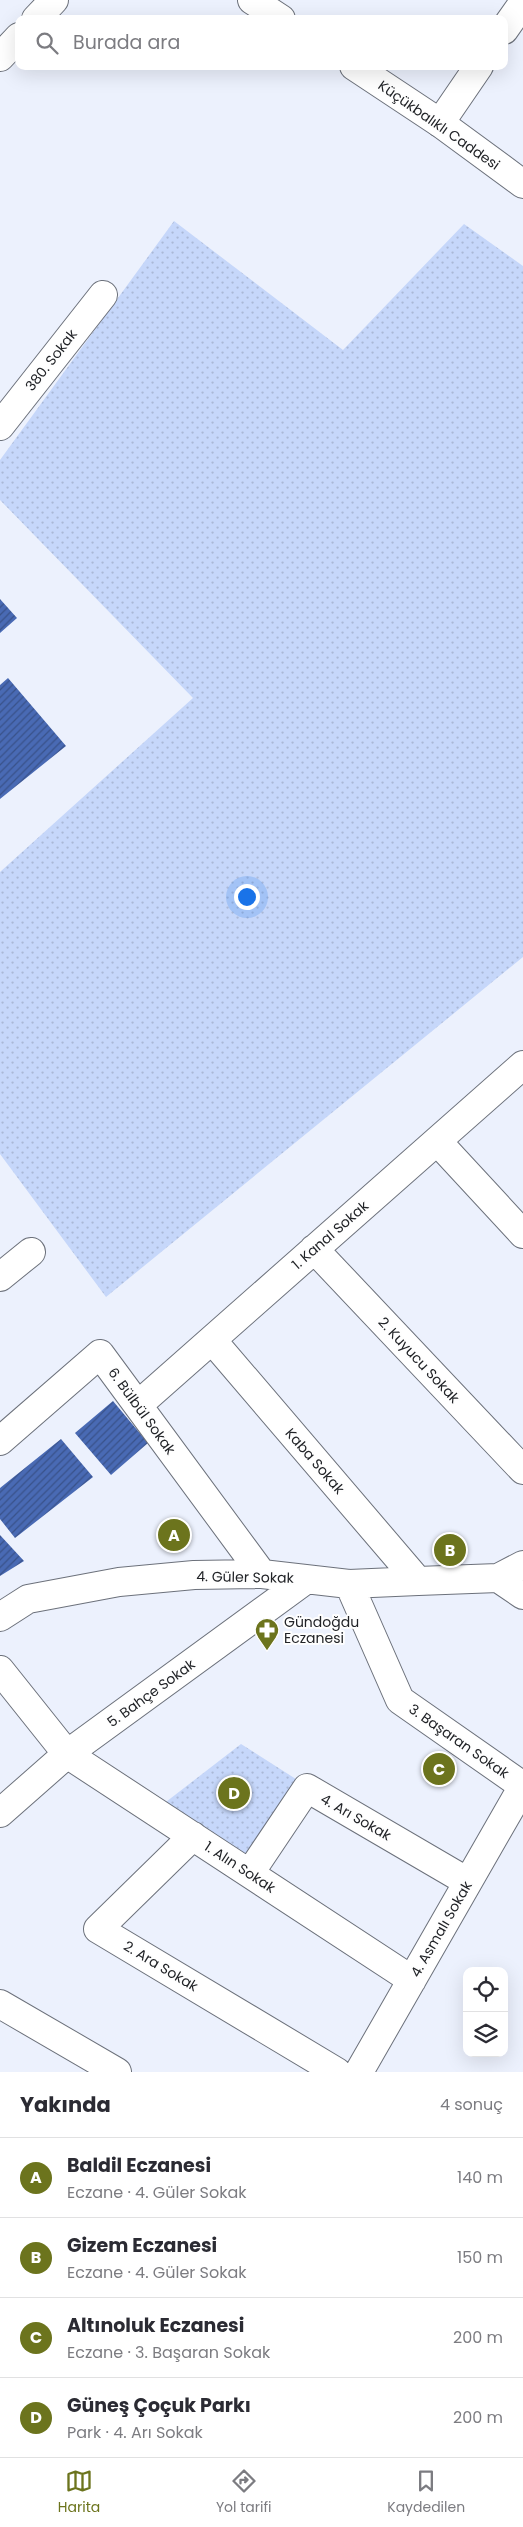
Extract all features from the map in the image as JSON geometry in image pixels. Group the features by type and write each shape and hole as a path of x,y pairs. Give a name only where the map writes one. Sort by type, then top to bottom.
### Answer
{"street":[{"path":"40,15 54,0"},
{"path":"508,25 523,4"},
{"path":"0,57 15,41"},
{"name":"Küçükbalıklı Caddesi","path":"360,70 440,123 523,184"},
{"path":"440,123 477,70"},
{"name":"380. Sokak","path":"0,426 103,295"},
{"name":"1. Kanal Sokak","path":"138,1405 523,1065"},
{"path":"437,1141 523,1234"},
{"name":"2. Kuyucu Sokak","path":"314,1249 523,1470"},
{"path":"0,1278 31,1252"},
{"name":"Kaba Sokak","path":"212,1340 418,1581"},
{"name":"6. Bülbül Sokak","path":"0,1440 100,1354 262,1574"},
{"name":"4. Güler Sokak","path":"0,1617 28,1599 119,1582 194,1576 262,1574 349,1584 498,1578 523,1565"},
{"path":"498,1578 523,1595"},
{"name":"5. Bahçe Sokak","path":"0,1812 67,1754 307,1579"},
{"name":"3. Başaran Sokak","path":"349,1584 400,1700 523,1786"},
{"name":"1. Alın Sokak","path":"0,1670 67,1754 412,1980"},
{"name":"4. Asmalı Sokak","path":"359,2072 523,1786"},
{"name":"4. Arı Sokak","path":"250,1873 307,1788 468,1882"},
{"name":"2. Ara Sokak","path":"193,1836 98,1929 337,2072"},
{"path":"0,2004 117,2072"}],"shaded area":[{"path":"174,221 343,350 464,224 523,266 523,957 106,1297 0,1154 0,872 193,698 0,500 0,460"},
{"path":"241,1744 299,1781 245,1857 162,1805"}],"building":[{"path":"0,599 17,618 0,633"},
{"path":"8,678 66,746 0,799 0,685"},
{"path":"113,1401 148,1443 111,1475 75,1433"},
{"path":"61,1439 93,1477 15,1538 0,1519 0,1488"},
{"path":"0,1535 24,1561 0,1576"}],"place":[{"name":"Baldil Eczanesi","path":"174,1535"},
{"name":"Gizem Eczanesi","path":"450,1550"},
{"name":"Gündoğdu Eczanesi","path":"267,1651"},
{"name":"Altınoluk Eczanesi","path":"439,1769"},
{"name":"Güneş Çoçuk Parkı","path":"234,1793"}]}
